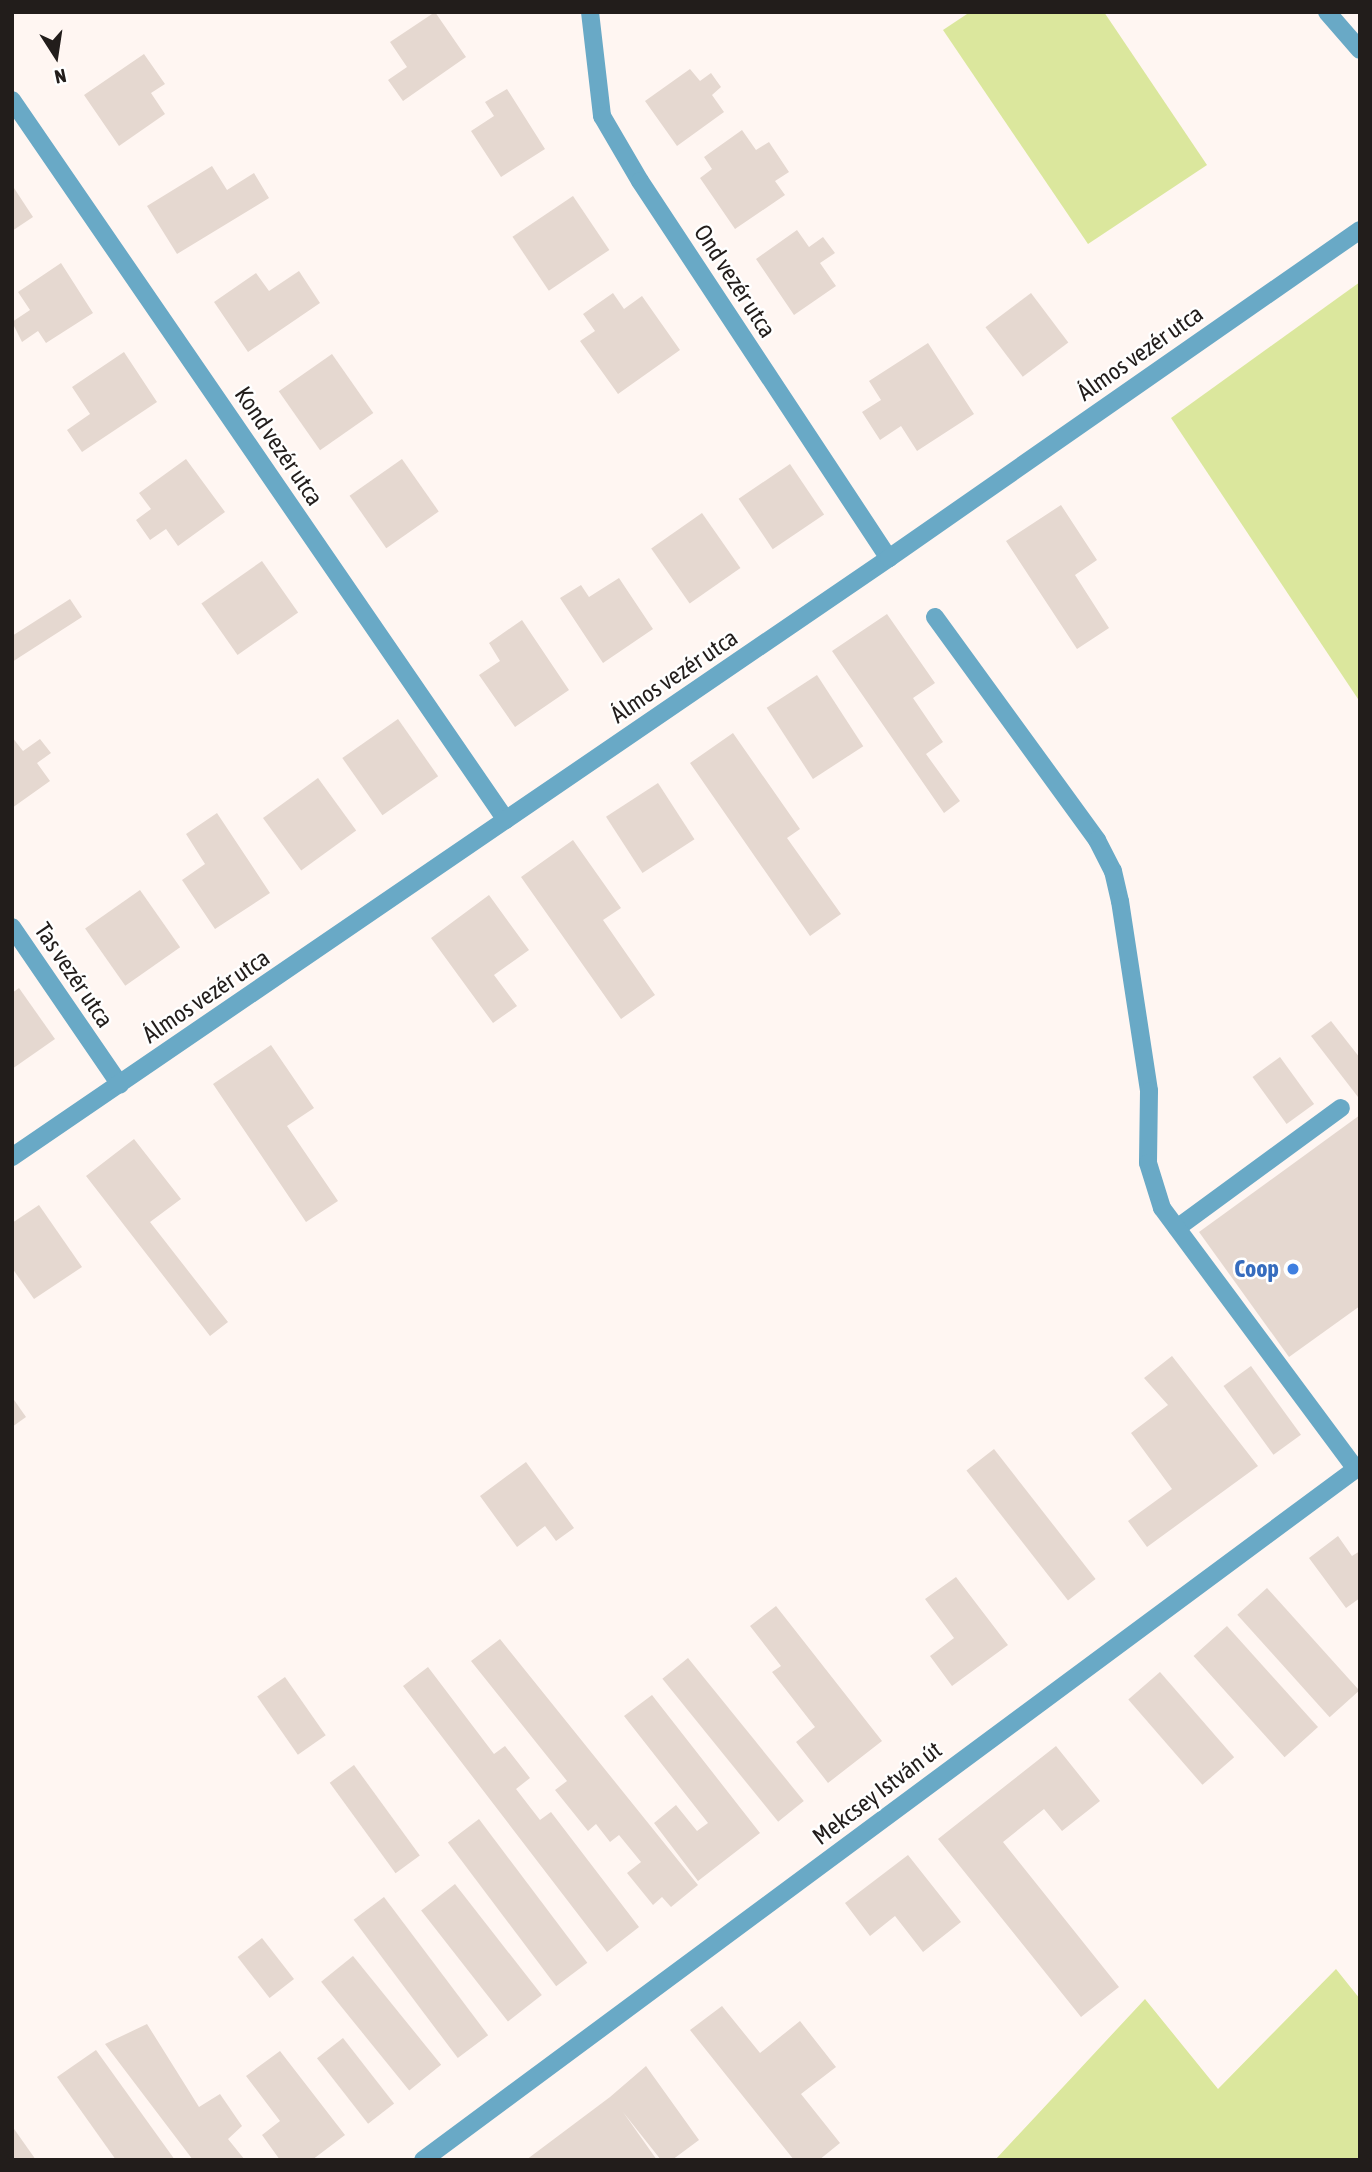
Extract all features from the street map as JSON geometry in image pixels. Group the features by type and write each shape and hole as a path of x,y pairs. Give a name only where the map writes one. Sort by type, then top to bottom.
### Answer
{"street":[{"name":"Ond vezér utca","path":"590,12 602,116 640,181 889,558"},
{"path":"1327,12 1360,50"},
{"name":"Kond vezér utca","path":"12,100 506,820"},
{"name":"Álmos vezér utca","path":"12,1157 889,558 1360,230"},
{"path":"935,617 1097,840 1113,871 1121,901 1149,1091 1148,1163 1162,1208 1358,1467"},
{"name":"Tas vezér utca","path":"12,927 120,1085"},
{"path":"1177,1228 1341,1108"},
{"name":"Mekcsey István út","path":"423,2160 1358,1467"}],"green space":[{"path":"970,12 1104,12 1207,165 1088,244 943,30"},
{"path":"1360,282 1360,702 1171,418"},
{"path":"1336,1969 1360,1999 1360,2160 995,2160 1145,1999 1218,2089"}],"building":[{"path":"435,12 466,57 403,101 388,80 407,67 390,42"},
{"path":"144,54 165,84 151,93 165,114 119,146 84,95"},
{"path":"690,69 700,81 711,73 721,87 712,95 724,112 677,146 645,101"},
{"path":"507,89 545,149 501,177 471,131 494,116 485,102"},
{"path":"742,130 756,150 769,142 789,172 775,181 785,195 735,229 700,178 712,169 704,157"},
{"path":"212,166 227,190 254,173 269,198 177,254 147,206"},
{"path":"12,185 33,217 12,231"},
{"path":"573,196 609,250 549,291 512,237"},
{"path":"797,230 809,247 823,237 835,253 820,263 836,286 794,315 756,259"},
{"path":"61,263 93,313 46,343 38,331 22,342 12,322 30,310 18,292"},
{"path":"299,271 320,303 248,352 214,302 256,273 269,291"},
{"path":"613,293 624,309 642,296 680,350 618,394 580,341 595,331 583,314"},
{"path":"1031,293 1068,343 1023,377 985,327"},
{"path":"928,343 974,414 917,451 901,426 880,440 862,412 881,400 869,381"},
{"path":"124,352 157,402 82,452 67,430 90,414 72,387"},
{"path":"332,354 373,413 320,450 279,391"},
{"path":"186,459 225,512 178,546 166,529 150,540 136,520 151,509 139,493"},
{"path":"402,459 439,511 386,548 350,496"},
{"path":"790,464 824,515 773,549 739,499"},
{"path":"1061,505 1097,560 1075,575 1109,628 1077,649 1006,541"},
{"path":"702,513 740,568 690,603 651,549"},
{"path":"262,561 298,613 238,655 201,603"},
{"path":"619,578 653,629 603,663 560,598 581,585 589,597"},
{"path":"70,599 82,617 12,662 12,636"},
{"path":"887,614 935,683 913,698 943,742 926,754 960,801 944,813 832,651"},
{"path":"522,620 569,690 515,727 479,675 500,661 489,643"},
{"path":"817,675 863,746 813,779 767,708"},
{"path":"398,719 438,776 382,815 342,758"},
{"path":"733,733 800,829 787,838 841,914 810,936 690,763"},
{"path":"12,737 23,751 40,739 51,753 37,763 50,781 12,808"},
{"path":"318,778 356,831 301,871 263,818"},
{"path":"658,783 694,839 642,873 606,817"},
{"path":"217,813 270,893 215,929 182,880 205,864 186,834"},
{"path":"573,840 621,908 603,920 655,995 621,1019 521,877"},
{"path":"140,890 180,947 125,986 85,928"},
{"path":"489,895 529,950 494,975 517,1006 493,1023 431,938"},
{"path":"19,988 55,1039 12,1069 12,993"},
{"path":"1331,1021 1360,1058 1358,1097 1311,1036"},
{"path":"271,1045 314,1108 287,1126 338,1201 306,1222 213,1084"},
{"path":"1280,1057 1314,1104 1287,1124 1252,1077"},
{"name":"Coop","path":"1360,1115 1360,1306 1289,1357 1199,1232"},
{"path":"134,1139 181,1199 150,1222 228,1322 210,1336 86,1176"},
{"path":"39,1205 82,1267 34,1299 12,1268 12,1223"},
{"path":"1172,1356 1258,1466 1147,1547 1128,1521 1172,1489 1131,1433 1168,1405 1144,1378"},
{"path":"1251,1366 1301,1435 1273,1455 1223,1386"},
{"path":"12,1397 26,1417 12,1427"},
{"path":"994,1449 1096,1579 1068,1601 966,1471"},
{"path":"526,1462 574,1528 556,1541 545,1526 517,1547 480,1496"},
{"path":"1338,1536 1352,1556 1360,1551 1360,1598 1346,1608 1309,1558"},
{"path":"956,1577 1008,1645 952,1686 930,1656 954,1638 925,1599"},
{"path":"1267,1588 1359,1691 1330,1717 1237,1615"},
{"path":"776,1606 882,1741 828,1783 796,1742 815,1727 772,1672 781,1666 750,1626"},
{"path":"1227,1626 1318,1727 1285,1757 1194,1656"},
{"path":"500,1639 698,1885 671,1907 662,1897 653,1905 627,1873 641,1862 619,1835 610,1842 596,1824 588,1831 555,1790 567,1781 471,1661"},
{"path":"688,1658 804,1801 778,1822 662,1679"},
{"path":"428,1667 494,1754 505,1746 530,1778 516,1789 540,1820 551,1812 639,1927 607,1952 403,1686"},
{"path":"1160,1672 1234,1757 1202,1785 1128,1700"},
{"path":"285,1677 326,1735 298,1755 257,1697"},
{"path":"652,1695 760,1833 698,1881 654,1823 676,1805 697,1831 708,1823 624,1716"},
{"path":"1056,1746 1100,1801 1062,1831 1044,1809 1003,1842 1119,1987 1081,2017 938,1839"},
{"path":"354,1765 420,1856 396,1873 330,1783"},
{"path":"479,1819 587,1963 556,1986 448,1842"},
{"path":"908,1855 961,1922 923,1952 895,1916 870,1936 845,1903"},
{"path":"455,1884 542,1995 508,2022 421,1910"},
{"path":"384,1897 488,2035 458,2058 354,1920"},
{"path":"262,1938 294,1979 270,1998 238,1957"},
{"path":"353,1956 441,2065 409,2091 321,1982"},
{"path":"722,2006 760,2053 800,2021 836,2067 801,2094 840,2143 819,2160 794,2160 690,2030"},
{"path":"147,2024 199,2107 220,2094 242,2126 228,2139 245,2160 193,2160 105,2044"},
{"path":"343,2038 394,2103 368,2124 317,2058"},
{"path":"96,2050 175,2160 116,2160 57,2077"},
{"path":"280,2051 345,2135 312,2160 280,2160 262,2135 280,2121 246,2076"},
{"path":"646,2066 699,2140 672,2160 661,2160 623,2112 657,2160 526,2160 610,2097"},
{"path":"12,2126 36,2160 12,2160"}],"place":[{"name":"Coop","path":"1293,1269"}]}
